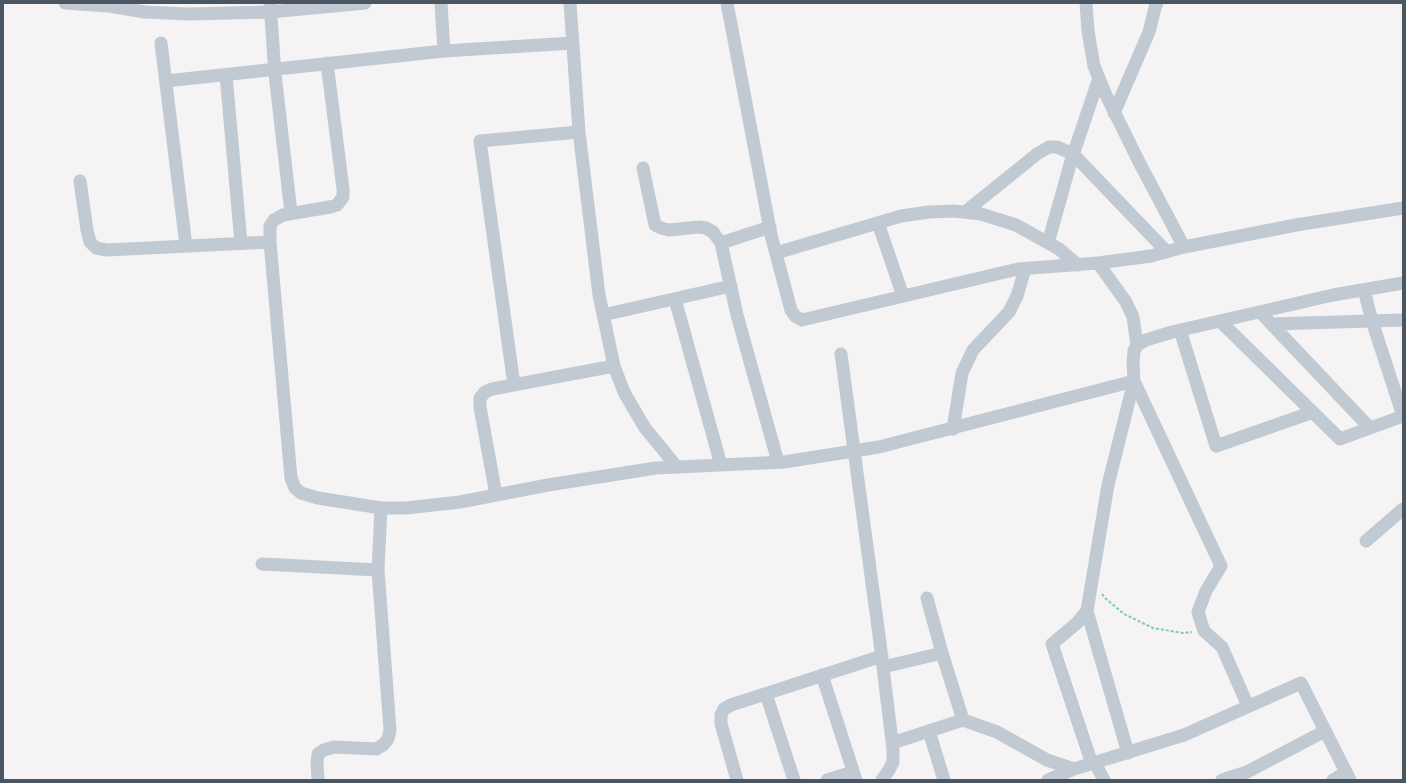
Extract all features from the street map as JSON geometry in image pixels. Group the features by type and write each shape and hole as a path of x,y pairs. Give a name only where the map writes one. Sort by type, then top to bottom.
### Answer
{"street":[{"path":"65,3 109,6 144,12 188,14 270,7 365,3"},
{"path":"441,3 444,51"},
{"path":"570,3 579,132 599,295 614,366 624,392 645,428 677,466"},
{"path":"727,3 776,253 791,310 795,316 802,320 974,278 1025,269 1098,263 1151,256 1184,247 1296,225 1403,208"},
{"path":"1086,3 1088,31 1094,66 1114,113 1184,247"},
{"path":"1114,113 1148,32 1157,3"},
{"path":"270,7 275,69 291,213"},
{"path":"166,81 444,51 573,43"},
{"path":"161,44 186,246"},
{"path":"327,63 343,197 337,205 283,215 274,220 270,226 270,242 291,478 295,488 301,493 318,498 381,508 406,508 460,502 648,469 677,466 778,462 879,447 1134,381"},
{"path":"226,75 241,243"},
{"path":"1048,243 1073,154 1099,78"},
{"path":"514,385 480,141 579,132"},
{"path":"965,212 1037,154 1049,147 1057,147 1073,154 1167,252"},
{"path":"643,168 655,225 669,230 699,227 706,228 713,232 721,243 739,322 778,462"},
{"path":"80,181 87,230 90,242 96,248 107,250 270,242"},
{"path":"776,253 902,216 929,212 954,211 981,214 1016,225 1059,249 1078,265"},
{"path":"878,223 903,296"},
{"path":"721,243 770,227"},
{"path":"1098,263 1126,302 1133,318 1138,345"},
{"path":"953,429 962,373 973,350 1009,312 1017,296 1025,269"},
{"path":"1128,753 1088,611 1108,484 1134,381 1134,351 1138,345 1146,340 1180,330 1333,295 1403,283"},
{"path":"603,315 731,286"},
{"path":"1220,321 1340,438 1403,416 1372,321 1364,290"},
{"path":"675,299 721,465"},
{"path":"1260,312 1370,428"},
{"path":"1271,324 1403,320"},
{"path":"1180,330 1216,446 1313,412"},
{"path":"841,354 855,451 892,743 893,762 882,780"},
{"path":"496,495 480,407 480,398 485,392 492,389 614,366"},
{"path":"1134,381 1220,566 1206,591 1198,612 1204,631 1222,647 1248,706"},
{"path":"318,780 318,754 324,750 334,747 376,748 383,745 388,739 390,730 378,570 381,508"},
{"path":"1366,541 1403,509"},
{"path":"262,564 378,570"},
{"path":"927,598 963,720"},
{"path":"1088,611 1077,623 1052,644 1094,763 1104,780"},
{"path":"737,780 721,724 721,715 724,709 731,705 822,675 882,662 942,652"},
{"path":"822,675 854,776 827,780"},
{"path":"1048,780 1074,769 1184,735 1301,683 1348,776 1333,780"},
{"path":"766,694 794,780"},
{"path":"892,743 963,720 997,732 1047,760 1074,769"},
{"path":"1222,780 1247,776 1325,730"},
{"path":"930,731 944,780"}],"path":[{"path":"1093,579 1105,598 1124,614 1153,628 1183,633 1204,631"}]}
